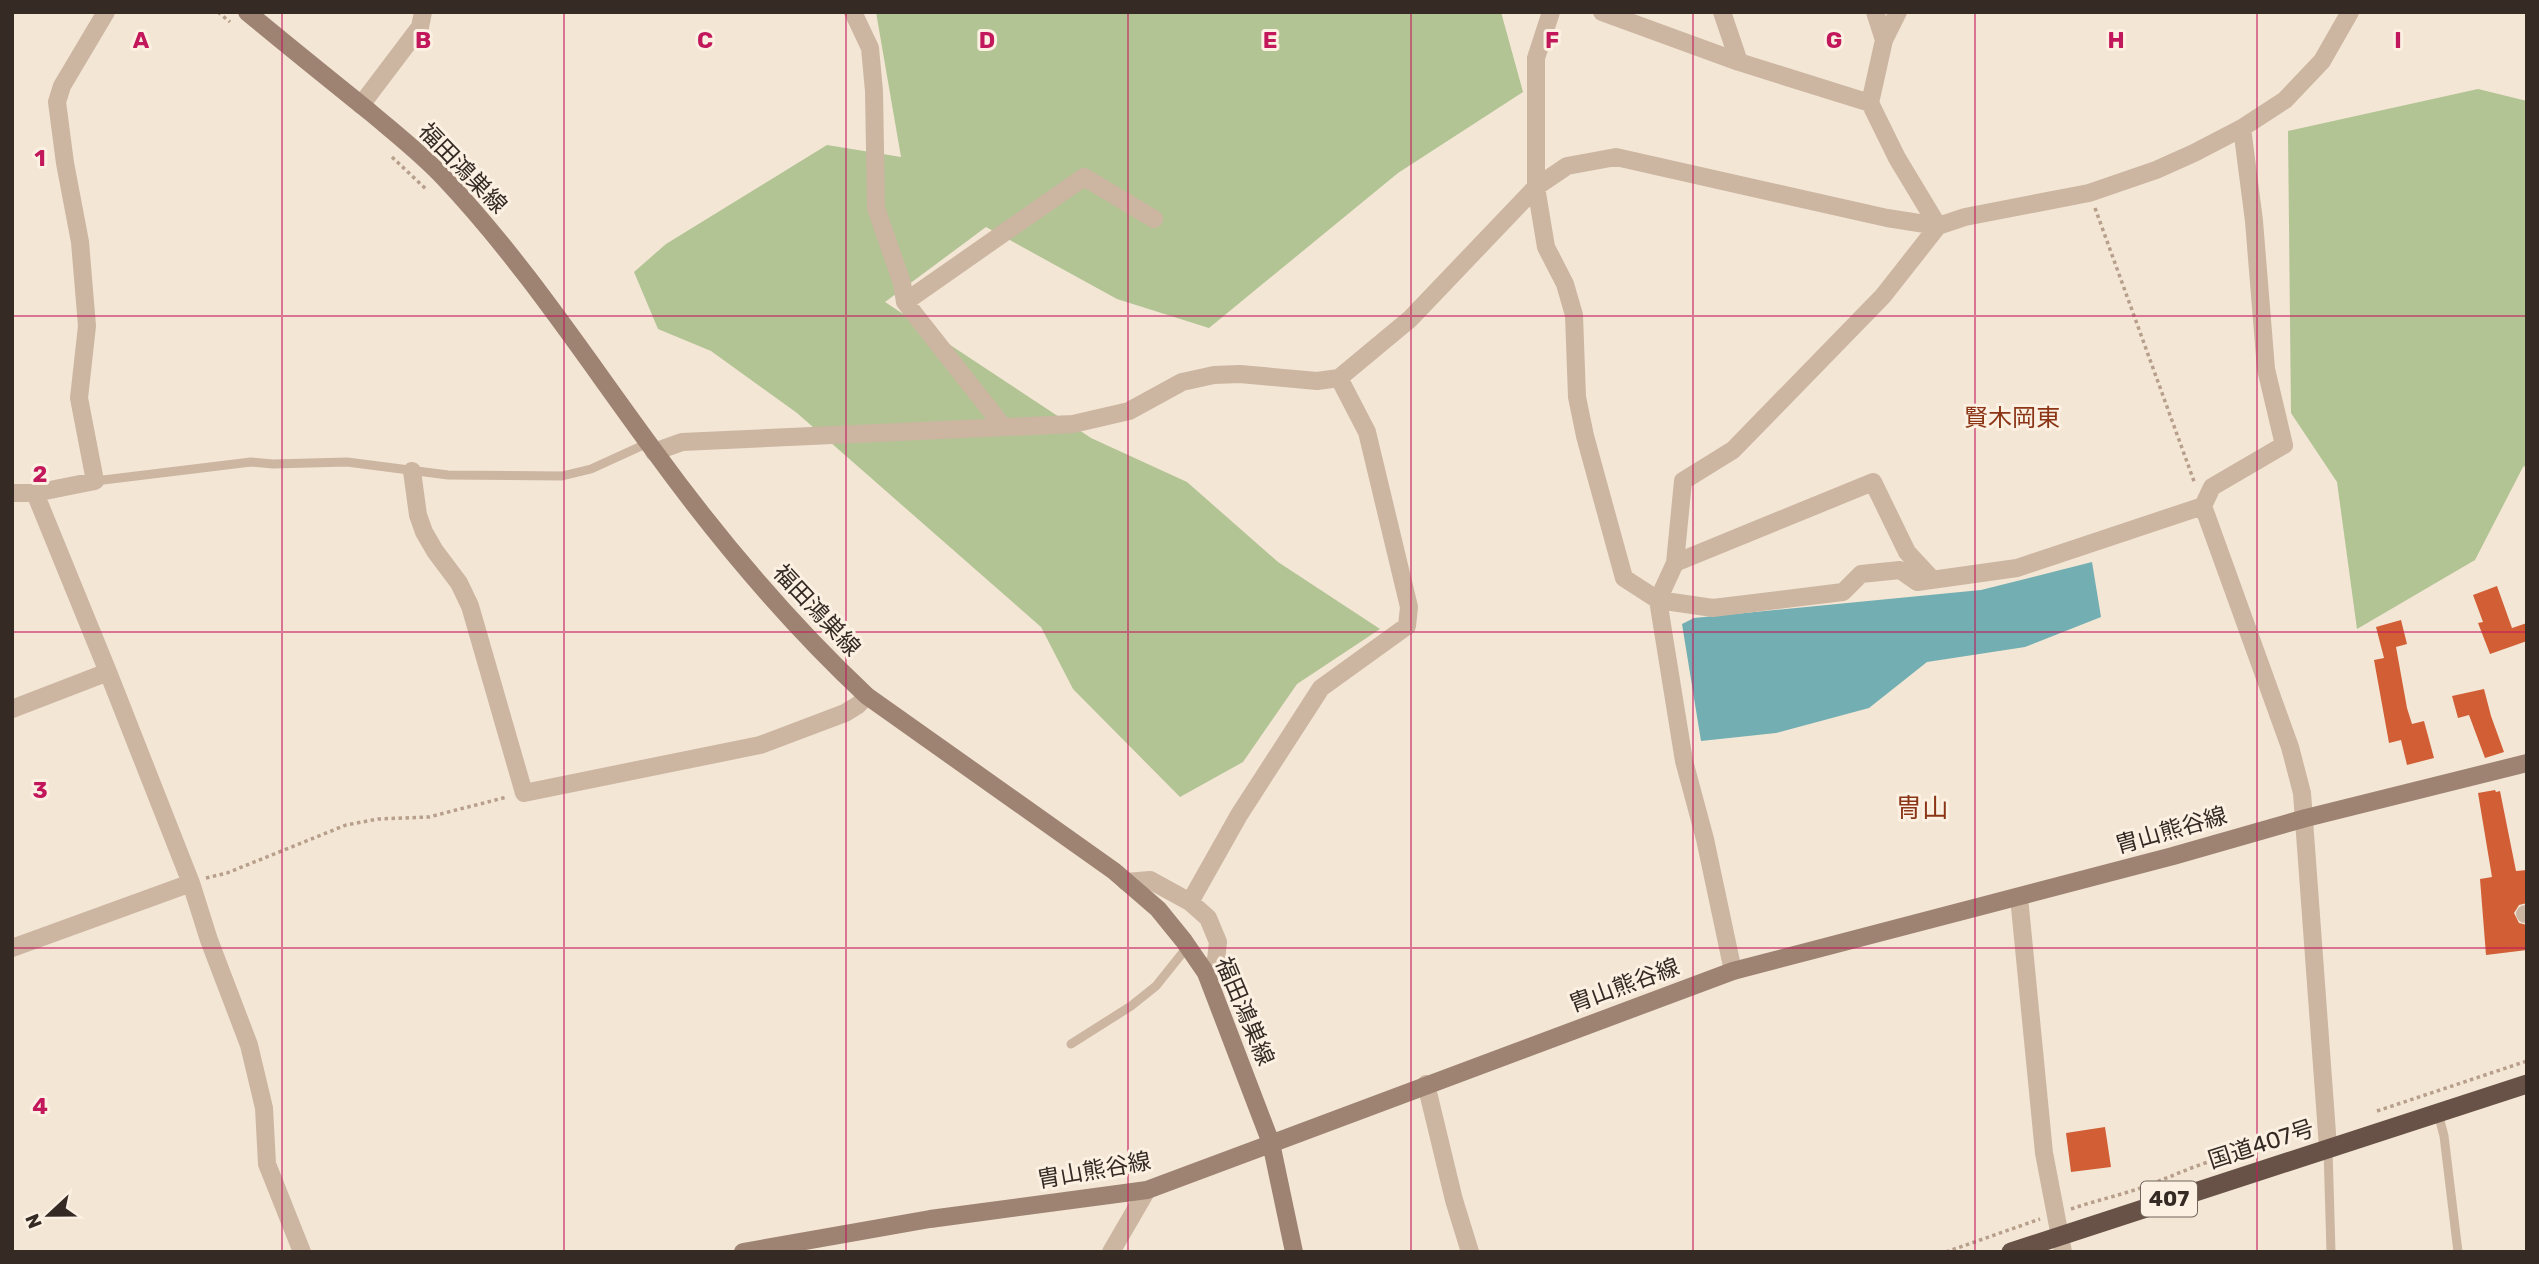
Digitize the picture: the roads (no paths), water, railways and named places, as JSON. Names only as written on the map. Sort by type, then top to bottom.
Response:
[{"type":"highway","name":"国道407号","points":[[2011,1252],[2061,1243],[2328,1147],[2527,1084]]},
{"type":"main road","name":"福田鴻巣線","points":[[243,20],[361,105],[444,177],[509,254],[651,447],[780,610],[867,696],[1126,881],[1157,909],[1188,946],[1206,973],[1271,1143],[1294,1252]]},
{"type":"main road","name":"胄山熊谷線","points":[[743,1252],[930,1219],[1147,1190],[1733,971],[2019,897],[2306,818],[2527,763]]},
{"type":"street","points":[[12,493],[35,493],[95,481],[79,398],[87,326],[80,242],[57,102],[62,86],[106,12]]},
{"type":"street","points":[[361,105],[420,27],[423,12]]},
{"type":"street","points":[[853,12],[870,48],[874,91],[876,208],[902,283],[905,302],[1002,425]]},
{"type":"street","points":[[1551,12],[1536,58],[1536,187],[1546,247],[1565,284],[1574,315],[1577,397],[1624,578],[1658,600],[1713,608],[1843,592],[1861,574],[1900,570],[1917,582],[2017,568],[2203,506]]},
{"type":"street","points":[[1602,12],[1739,62],[1870,103]]},
{"type":"street","points":[[1722,12],[1739,62]]},
{"type":"street","points":[[1875,12],[1884,40]]},
{"type":"street","points":[[1898,12],[1884,40],[1870,103],[1897,158],[1938,226]]},
{"type":"street","points":[[651,447],[682,442],[1002,425],[1073,424],[1129,411],[1182,382],[1213,375],[1240,374],[1317,382],[1339,378],[1410,319],[1536,187],[1567,166],[1616,157],[1887,218],[1938,226],[1965,217],[2089,192],[2156,170],[2194,153],[2242,128],[2285,100],[2322,61],[2350,12]]},
{"type":"street","points":[[2242,128],[2254,221],[2266,369],[2284,444],[2211,487],[2203,506],[2290,747],[2302,793],[2306,818],[2328,1147]]},
{"type":"street","points":[[905,302],[1084,177],[1154,219]]},
{"type":"street","points":[[1733,971],[1684,761],[1658,600],[1675,563],[1683,481],[1733,450],[1883,296],[1938,226]]},
{"type":"street","points":[[1189,902],[1239,815],[1321,688],[1408,626],[1409,607],[1367,432],[1339,378]]},
{"type":"street","points":[[412,471],[418,515],[424,532],[459,583],[470,606],[524,793],[761,745],[845,713],[867,696]]},
{"type":"street","points":[[1675,563],[1873,482],[1907,552],[1933,580]]},
{"type":"street","points":[[35,493],[191,883],[209,940],[249,1045],[264,1108],[267,1164],[302,1252]]},
{"type":"street","points":[[12,709],[108,672]]},
{"type":"street","points":[[1126,881],[1150,880],[1189,902],[1208,918],[1217,942],[1216,960],[1206,973]]},
{"type":"street","points":[[12,948],[191,883]]},
{"type":"street","points":[[2019,897],[2044,1153],[2061,1243]]},
{"type":"street","points":[[1426,1084],[1454,1200],[1471,1252]]},
{"type":"street","points":[[1111,1252],[1147,1190]]},
{"type":"lane","points":[[95,481],[251,462],[347,462],[448,475],[562,476],[591,469],[651,447]]},
{"type":"lane","points":[[1071,1044],[1131,1006],[1156,986],[1188,946]]},
{"type":"lane","points":[[2438,1113],[2444,1136],[2458,1252]]},
{"type":"lane","points":[[2328,1147],[2331,1252]]},
{"type":"water","points":[[2092,562],[2101,617],[2025,647],[1927,662],[1869,708],[1776,733],[1701,741],[1682,624],[1694,618],[1981,590]]},
{"type":"district","name":"賢木岡東","points":[[2012,418]]},
{"type":"district","name":"冑山","points":[[1922,808]]}]
